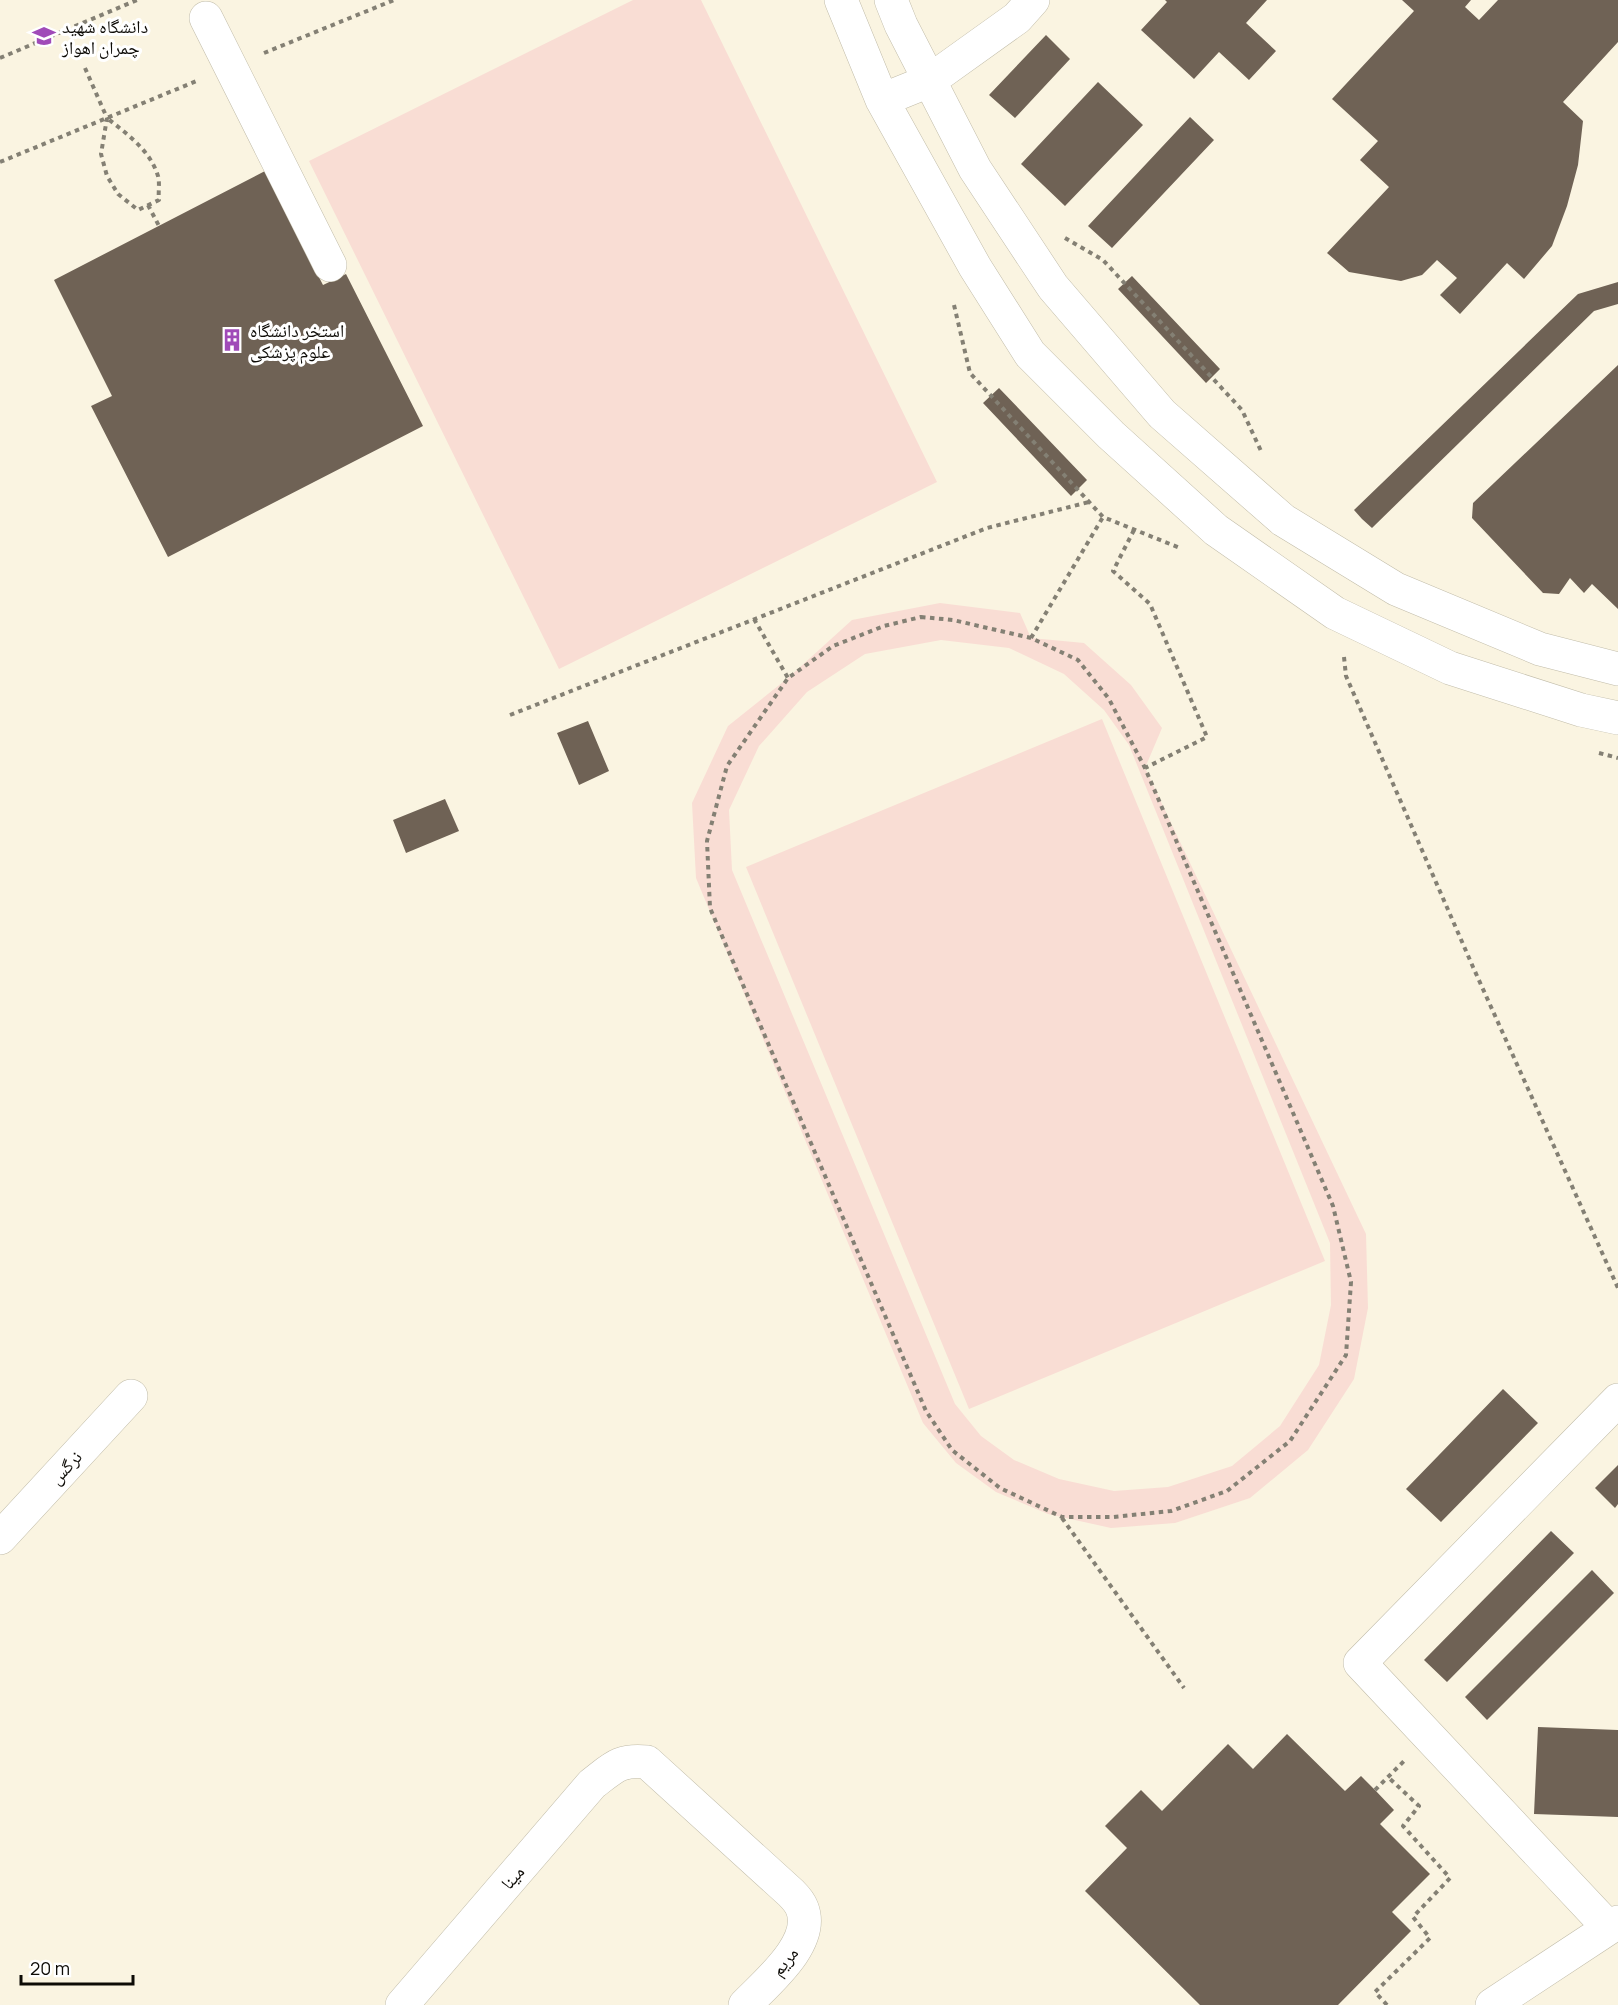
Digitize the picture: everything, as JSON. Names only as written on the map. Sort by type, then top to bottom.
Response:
[{"type":"street","points":[[841,0],[882,100],[975,267],[1030,354],[1111,435],[1216,530],[1335,613],[1449,668],[1581,710],[1618,718]]},
{"type":"street","points":[[891,0],[901,25],[975,170],[1053,287],[1162,414],[1283,520],[1396,589],[1540,649],[1618,669]]},
{"type":"street","points":[[882,100],[929,81],[1017,18],[1033,0]]},
{"type":"street","points":[[206,18],[330,265]]},
{"type":"street","name":"نرگس","points":[[0,1538],[131,1396]]},
{"type":"street","points":[[1492,2005],[1613,1925],[1360,1663],[1618,1400]]},
{"type":"street","name":"مریم","points":[[630,1760],[648,1762],[791,1893],[802,1908],[805,1928],[795,1952],[745,2005]]},
{"type":"street","name":"مینا","points":[[402,2005],[592,1784],[619,1764],[630,1760]]},
{"type":"path","points":[[0,58],[137,0]]},
{"type":"path","points":[[85,68],[107,118],[129,135],[148,155],[158,177],[159,200],[138,210],[118,194],[107,176],[101,154],[107,118]]},
{"type":"path","points":[[148,205],[159,226]]},
{"type":"path","points":[[1061,236],[1103,260],[1242,410],[1264,458]]},
{"type":"path","points":[[510,715],[987,528],[1089,502]]},
{"type":"path","points":[[1031,638],[1103,517]]},
{"type":"path","points":[[1134,530],[1113,571],[1150,604],[1207,737],[1145,768]]},
{"type":"path","points":[[921,617],[953,620],[1031,638],[1078,660],[1109,699],[1145,768],[1333,1206],[1351,1282],[1346,1355],[1290,1441],[1227,1491],[1171,1510],[1113,1517],[1062,1517],[1000,1488],[952,1450],[926,1412],[710,908],[707,841],[727,766],[788,678],[833,646],[884,626],[921,617]]},
{"type":"path","points":[[754,619],[788,678]]},
{"type":"path","points":[[1343,654],[1346,676],[1360,709],[1473,968],[1618,1288]]},
{"type":"path","points":[[1062,1517],[1184,1688]]},
{"type":"path","points":[[1387,2005],[1375,1992],[1430,1938],[1413,1917],[1450,1878],[1403,1826],[1419,1806],[1388,1777]]},
{"type":"shaded area","points":[[633,0],[701,0],[937,482],[559,669],[309,161]]},
{"type":"shaded area","points":[[940,603],[1020,613],[1031,638],[1084,643],[1131,685],[1162,728],[1145,768],[1366,1234],[1368,1308],[1354,1379],[1308,1450],[1250,1498],[1175,1523],[1111,1528],[1048,1514],[996,1492],[956,1463],[923,1423],[696,878],[692,803],[728,726],[788,678],[852,620]],"holes":[[[941,640],[1009,648],[1064,674],[1104,710],[1129,745],[1330,1243],[1331,1305],[1319,1365],[1280,1426],[1232,1466],[1168,1487],[1114,1491],[1059,1479],[1014,1460],[981,1436],[955,1404],[732,870],[729,810],[759,746],[807,692],[865,654]]]},
{"type":"shaded area","points":[[1102,719],[1325,1261],[969,1409],[746,867]]},
{"type":"building","points":[[1165,0],[1267,0],[1246,23],[1276,51],[1249,80],[1219,52],[1194,79],[1141,30],[1167,2]]},
{"type":"building","points":[[1402,0],[1471,0],[1465,7],[1479,20],[1498,0],[1618,0],[1618,42],[1563,102],[1583,121],[1578,165],[1567,206],[1552,246],[1524,279],[1507,263],[1460,314],[1440,295],[1457,278],[1437,260],[1422,275],[1401,281],[1349,272],[1327,253],[1389,187],[1360,160],[1378,141],[1332,99],[1414,11]]},
{"type":"building","points":[[1046,35],[1070,59],[1015,118],[989,95]]},
{"type":"building","points":[[1098,82],[1143,125],[1065,206],[1021,164]]},
{"type":"building","points":[[1190,117],[1214,140],[1112,248],[1088,226]]},
{"type":"building","name":"استخر دانشگاه علوم پزشکی","points":[[265,171],[323,285],[346,274],[423,426],[168,557],[91,406],[112,396],[54,280]]},
{"type":"building","points":[[1132,276],[1220,369],[1206,383],[1118,289]]},
{"type":"building","points":[[1618,282],[1618,304],[1594,311],[1372,528],[1362,519],[1354,510],[1578,294]]},
{"type":"building","points":[[1618,365],[1618,609],[1592,584],[1584,593],[1570,578],[1559,594],[1543,593],[1472,518],[1473,503]]},
{"type":"building","points":[[999,388],[1087,480],[1071,496],[983,403]]},
{"type":"building","points":[[588,721],[609,771],[579,785],[557,733]]},
{"type":"building","points":[[445,799],[459,831],[406,853],[393,820]]},
{"type":"building","points":[[1503,1389],[1538,1423],[1441,1522],[1406,1489]]},
{"type":"building","points":[[1618,1465],[1618,1504],[1615,1508],[1595,1488]]},
{"type":"building","points":[[1551,1531],[1574,1553],[1447,1682],[1424,1660]]},
{"type":"building","points":[[1592,1570],[1614,1593],[1487,1720],[1465,1697]]},
{"type":"building","points":[[1538,1727],[1618,1730],[1618,1817],[1534,1814]]},
{"type":"building","points":[[1287,1734],[1345,1791],[1361,1776],[1394,1810],[1380,1824],[1430,1874],[1392,1912],[1411,1931],[1338,2005],[1200,2005],[1085,1891],[1127,1848],[1105,1826],[1141,1790],[1162,1811],[1228,1744],[1253,1769]]},
{"type":"place","name":"دانشگاه شهید چمران اهواز","points":[[44,36]]},
{"type":"place","name":"استخر دانشگاه علوم پزشکی","points":[[232,340]]}]
